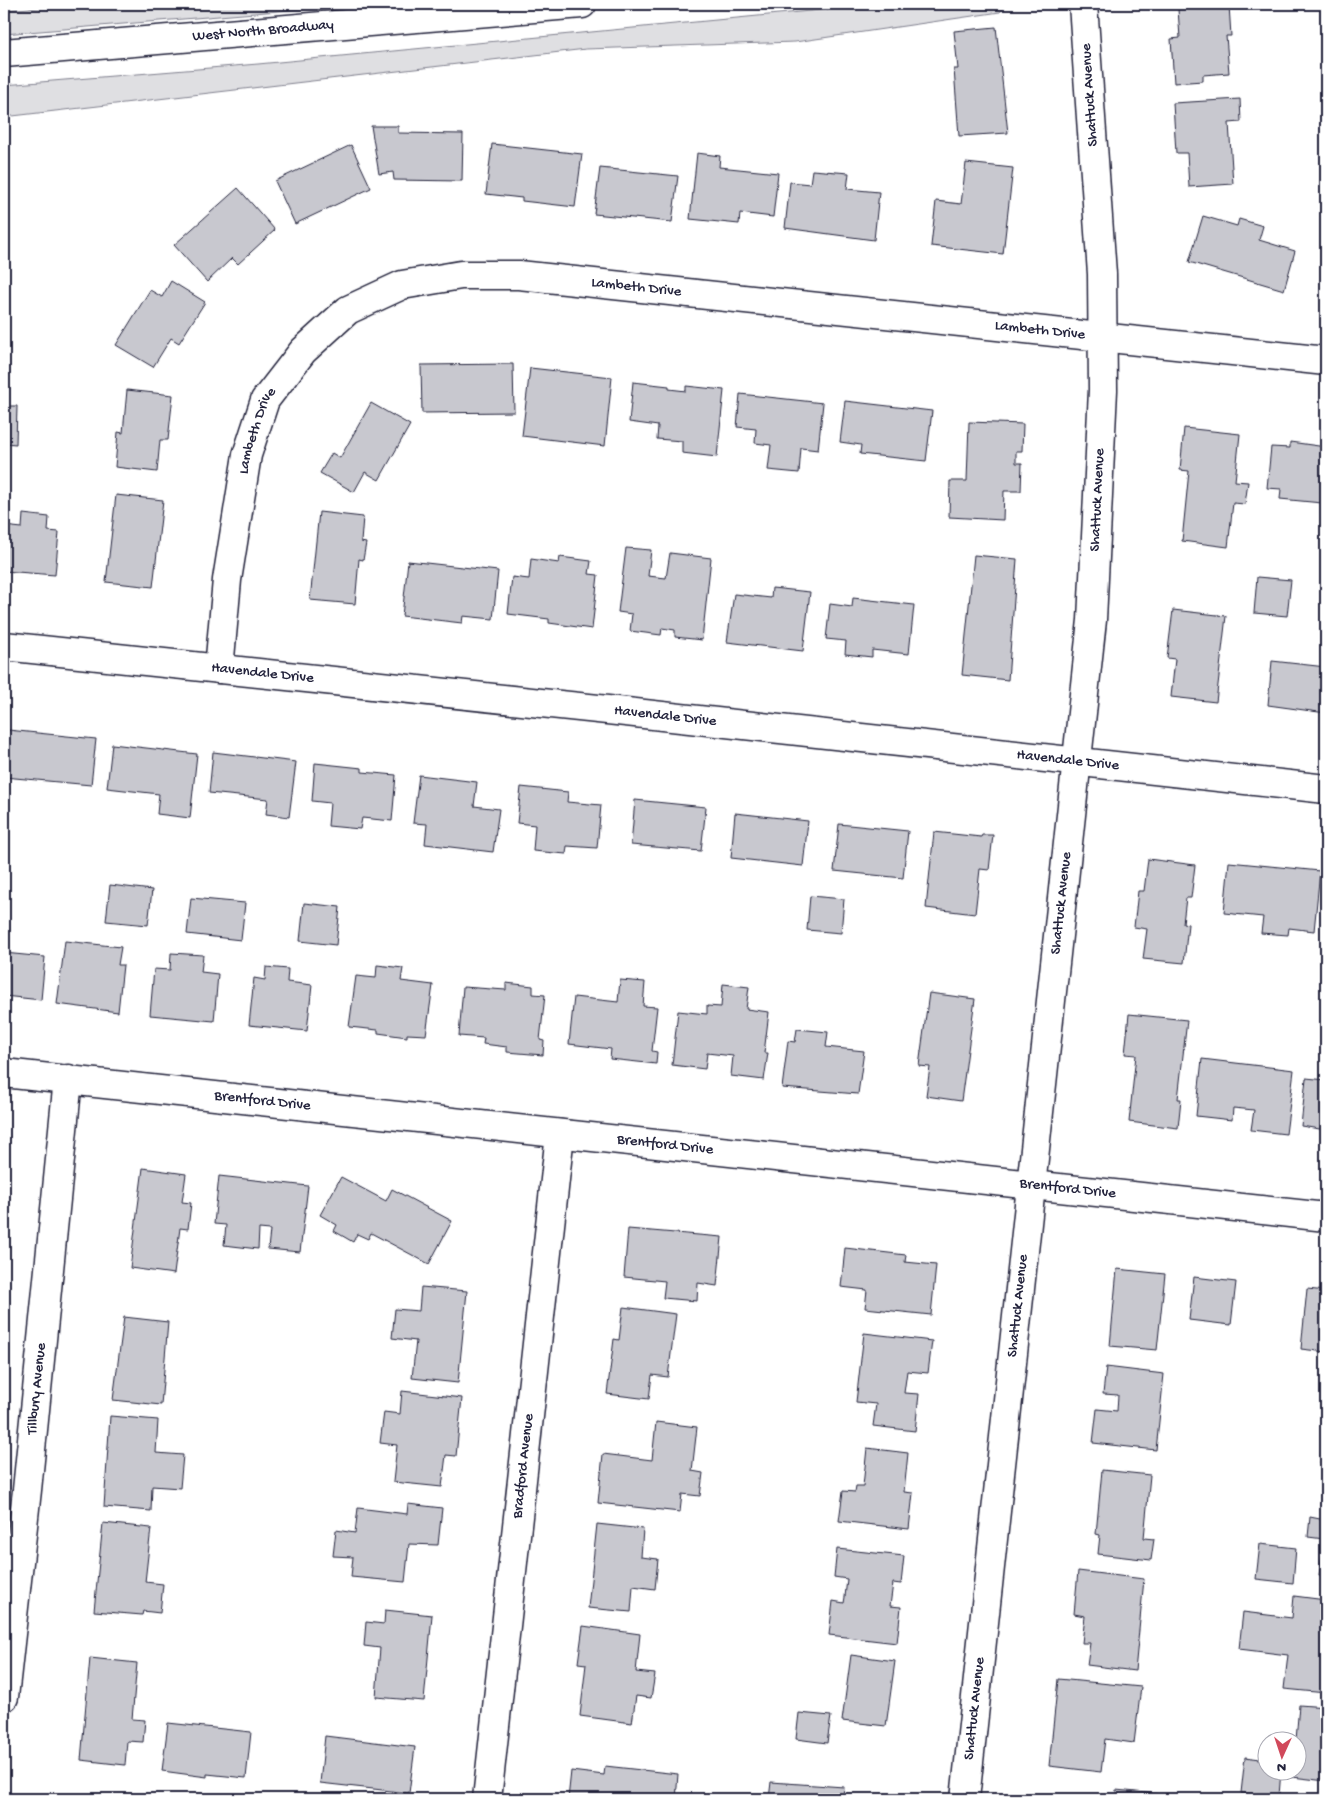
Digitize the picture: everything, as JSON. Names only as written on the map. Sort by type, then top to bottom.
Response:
[{"type":"street","name":"West North Broadway","points":[[4,53],[582,4]]},
{"type":"street","name":"Shattuck Avenue","points":[[965,1799],[1092,620],[1103,390],[1102,274],[1083,4]]},
{"type":"street","name":"Lambeth Drive","points":[[219,669],[227,580],[247,455],[266,400],[303,351],[348,310],[402,285],[461,275],[519,275],[1326,361]]},
{"type":"street","name":"Havendale Drive","points":[[4,646],[1326,789]]},
{"type":"street","name":"Brentford Drive","points":[[4,1072],[1326,1217]]},
{"type":"street","name":"Tillbury Avenue","points":[[4,1697],[27,1490],[68,1079]]},
{"type":"street","name":"Bradford Avenue","points":[[487,1799],[560,1134]]},
{"type":"shaded area","points":[[83,4],[362,4],[4,34],[4,10]]},
{"type":"shaded area","points":[[883,4],[1007,4],[1000,12],[795,42],[586,49],[4,117],[4,85],[258,64]]},
{"type":"building","points":[[1229,5],[1231,36],[1226,36],[1229,73],[1203,75],[1203,81],[1174,83],[1171,39],[1180,38],[1178,9]]},
{"type":"building","points":[[996,27],[1008,133],[959,136],[954,69],[958,69],[954,31]]},
{"type":"building","points":[[1240,99],[1241,122],[1229,123],[1233,184],[1189,187],[1187,153],[1176,153],[1173,103]]},
{"type":"building","points":[[371,126],[398,126],[398,133],[463,134],[462,181],[394,180],[393,172],[379,174]]},
{"type":"building","points":[[492,144],[582,154],[575,207],[522,201],[522,198],[486,194]]},
{"type":"building","points":[[351,145],[371,188],[295,224],[275,181]]},
{"type":"building","points":[[697,153],[720,156],[719,167],[778,173],[773,217],[740,213],[739,224],[690,219]]},
{"type":"building","points":[[966,163],[1013,168],[1003,254],[931,246],[936,201],[961,204]]},
{"type":"building","points":[[600,168],[678,176],[672,222],[594,214]]},
{"type":"building","points":[[812,170],[849,173],[847,189],[879,192],[874,240],[785,228],[790,182],[810,184]]},
{"type":"building","points":[[238,188],[275,230],[238,264],[232,258],[207,282],[174,245]]},
{"type":"building","points":[[1203,216],[1237,226],[1239,219],[1263,226],[1259,240],[1295,251],[1284,290],[1189,262]]},
{"type":"building","points":[[171,281],[205,302],[179,343],[171,338],[153,367],[116,345],[150,290],[162,297]]},
{"type":"building","points":[[513,364],[514,412],[422,413],[421,365]]},
{"type":"building","points":[[530,368],[612,377],[605,446],[522,436]]},
{"type":"building","points":[[633,382],[669,386],[669,389],[686,391],[686,386],[724,390],[717,457],[682,453],[682,441],[657,439],[658,426],[629,422]]},
{"type":"building","points":[[127,390],[173,395],[168,440],[160,440],[157,472],[115,467],[118,432],[123,433]]},
{"type":"building","points":[[740,394],[823,403],[818,450],[801,448],[799,473],[768,470],[771,445],[755,443],[756,429],[737,427]]},
{"type":"building","points":[[845,401],[932,411],[926,461],[860,454],[861,445],[840,442]]},
{"type":"building","points":[[371,403],[410,425],[379,480],[365,472],[354,492],[320,473],[332,453],[340,458]]},
{"type":"building","points":[[4,406],[17,406],[16,444],[4,443]]},
{"type":"building","points":[[969,422],[1023,424],[1022,451],[1016,451],[1016,463],[1022,463],[1021,491],[1004,491],[1003,520],[949,517],[950,481],[967,481]]},
{"type":"building","points":[[1184,428],[1240,434],[1235,481],[1248,482],[1245,504],[1233,503],[1228,547],[1182,541],[1189,471],[1180,470]]},
{"type":"building","points":[[1290,442],[1326,447],[1326,493],[1323,493],[1322,503],[1280,499],[1281,489],[1267,488],[1271,447],[1290,448]]},
{"type":"building","points":[[116,495],[163,500],[153,587],[106,582]]},
{"type":"building","points":[[319,512],[363,517],[361,542],[366,543],[363,560],[359,559],[355,604],[310,600]]},
{"type":"building","points":[[23,514],[49,517],[48,531],[59,532],[55,575],[4,571],[4,526],[22,528]]},
{"type":"building","points":[[626,548],[651,550],[648,576],[666,578],[670,553],[711,558],[702,640],[675,637],[675,630],[662,628],[661,635],[630,631],[632,614],[618,612]]},
{"type":"building","points":[[974,555],[1017,559],[1008,680],[962,675]]},
{"type":"building","points":[[560,557],[591,561],[589,574],[598,575],[592,629],[549,623],[549,619],[508,614],[512,577],[529,579],[531,559],[559,563]]},
{"type":"building","points":[[408,561],[498,571],[493,619],[463,616],[462,623],[402,616]]},
{"type":"building","points":[[1257,577],[1291,580],[1287,616],[1254,613]]},
{"type":"building","points":[[772,588],[810,592],[803,651],[727,642],[734,594],[771,598]]},
{"type":"building","points":[[853,598],[914,605],[909,654],[872,650],[872,657],[845,654],[846,641],[826,639],[830,604],[852,607]]},
{"type":"building","points":[[1173,610],[1226,616],[1216,702],[1171,697],[1175,659],[1167,658]]},
{"type":"building","points":[[1272,661],[1326,667],[1326,713],[1268,705]]},
{"type":"building","points":[[8,730],[96,739],[91,785],[4,777]]},
{"type":"building","points":[[112,744],[197,754],[190,818],[157,814],[159,794],[107,788]]},
{"type":"building","points":[[213,752],[296,762],[289,817],[266,814],[268,799],[209,793]]},
{"type":"building","points":[[315,763],[362,768],[362,772],[396,775],[392,821],[362,818],[360,829],[328,826],[330,803],[312,801]]},
{"type":"building","points":[[419,775],[477,782],[474,806],[499,809],[493,852],[425,844],[427,824],[413,823]]},
{"type":"building","points":[[521,787],[568,792],[567,802],[601,805],[597,848],[567,846],[566,854],[533,851],[535,825],[517,823]]},
{"type":"building","points":[[635,800],[706,807],[701,851],[631,845]]},
{"type":"building","points":[[735,813],[808,821],[803,866],[731,858]]},
{"type":"building","points":[[839,824],[908,831],[903,878],[834,871]]},
{"type":"building","points":[[934,832],[981,837],[982,835],[993,835],[989,870],[980,869],[975,914],[926,908]]},
{"type":"building","points":[[1148,859],[1195,865],[1191,898],[1186,898],[1183,923],[1188,924],[1184,963],[1143,959],[1147,929],[1134,927],[1138,891],[1144,891]]},
{"type":"building","points":[[1229,862],[1320,871],[1314,931],[1289,928],[1288,935],[1261,933],[1263,917],[1224,913]]},
{"type":"building","points":[[110,885],[152,890],[148,925],[106,921]]},
{"type":"building","points":[[810,896],[844,899],[841,933],[807,930]]},
{"type":"building","points":[[191,898],[245,903],[241,940],[187,934]]},
{"type":"building","points":[[304,903],[340,907],[336,945],[300,941]]},
{"type":"building","points":[[65,941],[121,947],[118,965],[123,965],[118,1012],[57,1004]]},
{"type":"building","points":[[4,953],[45,957],[41,1000],[4,996]]},
{"type":"building","points":[[171,953],[203,955],[201,972],[218,974],[214,1021],[150,1015],[154,969],[170,970]]},
{"type":"building","points":[[377,965],[403,968],[401,981],[433,985],[426,1035],[407,1034],[407,1037],[378,1033],[378,1030],[349,1027],[356,976],[376,978]]},
{"type":"building","points":[[266,967],[288,969],[287,982],[312,985],[307,1031],[249,1025],[254,978],[265,980]]},
{"type":"building","points":[[620,980],[645,982],[643,1006],[657,1007],[652,1051],[657,1052],[656,1064],[610,1059],[611,1049],[569,1044],[574,997],[618,1002]]},
{"type":"building","points":[[506,983],[533,986],[533,994],[545,995],[540,1040],[544,1041],[543,1055],[507,1052],[507,1047],[483,1044],[484,1038],[459,1036],[463,987],[506,990]]},
{"type":"building","points":[[723,984],[749,987],[746,1009],[769,1012],[764,1053],[768,1053],[764,1080],[731,1076],[733,1056],[707,1053],[705,1069],[672,1065],[678,1011],[707,1014],[707,1006],[721,1007]]},
{"type":"building","points":[[929,993],[975,999],[961,1101],[926,1096],[930,1067],[919,1066]]},
{"type":"building","points":[[1129,1014],[1187,1020],[1178,1099],[1181,1099],[1178,1128],[1129,1122],[1136,1055],[1125,1054]]},
{"type":"building","points":[[797,1029],[828,1032],[826,1047],[864,1051],[858,1094],[782,1088],[788,1041],[795,1042]]},
{"type":"building","points":[[1202,1059],[1294,1070],[1286,1134],[1251,1130],[1254,1110],[1233,1108],[1232,1120],[1196,1116]]},
{"type":"building","points":[[1306,1078],[1326,1080],[1326,1130],[1301,1126]]},
{"type":"building","points":[[143,1168],[186,1174],[182,1202],[191,1203],[188,1229],[180,1228],[174,1274],[130,1268]]},
{"type":"building","points":[[219,1176],[308,1186],[300,1252],[268,1249],[270,1230],[259,1229],[258,1249],[224,1245],[226,1225],[214,1224]]},
{"type":"building","points":[[341,1177],[386,1201],[392,1189],[452,1221],[429,1264],[371,1233],[368,1239],[357,1234],[353,1242],[334,1231],[337,1225],[320,1215]]},
{"type":"building","points":[[628,1229],[722,1237],[717,1286],[698,1283],[697,1301],[663,1298],[665,1281],[624,1277]]},
{"type":"building","points":[[845,1248],[906,1255],[905,1262],[936,1265],[931,1315],[865,1308],[867,1290],[841,1287]]},
{"type":"building","points":[[1117,1269],[1165,1274],[1157,1350],[1110,1346]]},
{"type":"building","points":[[1194,1277],[1236,1282],[1231,1325],[1189,1320]]},
{"type":"building","points":[[421,1287],[467,1291],[458,1383],[412,1378],[416,1341],[392,1338],[395,1309],[419,1311]]},
{"type":"building","points":[[1307,1289],[1326,1291],[1326,1352],[1301,1349]]},
{"type":"building","points":[[623,1307],[676,1314],[668,1377],[652,1375],[649,1399],[607,1394],[614,1339],[619,1340]]},
{"type":"building","points":[[124,1317],[168,1322],[161,1405],[113,1400]]},
{"type":"building","points":[[864,1333],[932,1341],[928,1373],[907,1371],[904,1393],[919,1394],[915,1431],[873,1426],[876,1404],[856,1402]]},
{"type":"building","points":[[1106,1367],[1164,1374],[1156,1450],[1093,1443],[1097,1409],[1117,1411],[1118,1395],[1103,1394]]},
{"type":"building","points":[[402,1391],[462,1398],[456,1456],[446,1455],[442,1487],[393,1482],[397,1445],[380,1443],[384,1412],[400,1414]]},
{"type":"building","points":[[110,1416],[158,1420],[156,1453],[183,1455],[180,1488],[152,1486],[151,1511],[104,1507]]},
{"type":"building","points":[[656,1422],[697,1427],[692,1471],[703,1473],[700,1496],[682,1494],[680,1512],[598,1503],[603,1454],[652,1460]]},
{"type":"building","points":[[1324,1426],[1326,1426],[1326,1464],[1320,1463]]},
{"type":"building","points":[[867,1448],[908,1453],[904,1492],[913,1493],[909,1529],[839,1521],[843,1491],[855,1492],[856,1486],[863,1486]]},
{"type":"building","points":[[1102,1470],[1150,1475],[1144,1538],[1154,1539],[1151,1560],[1098,1554],[1100,1535],[1096,1534]]},
{"type":"building","points":[[408,1504],[442,1508],[438,1545],[409,1544],[405,1582],[351,1577],[353,1557],[333,1556],[336,1530],[355,1533],[358,1508],[407,1514]]},
{"type":"building","points":[[1326,1512],[1326,1576],[1319,1575],[1324,1539],[1308,1537],[1310,1517],[1325,1520]]},
{"type":"building","points":[[103,1523],[151,1528],[145,1582],[163,1584],[160,1613],[143,1611],[142,1615],[94,1611]]},
{"type":"building","points":[[597,1524],[643,1529],[641,1557],[658,1559],[655,1589],[633,1586],[631,1612],[588,1608]]},
{"type":"building","points":[[1260,1544],[1296,1548],[1293,1583],[1256,1579]]},
{"type":"building","points":[[837,1549],[904,1556],[901,1584],[893,1583],[890,1606],[901,1607],[897,1643],[829,1635],[833,1601],[844,1603],[847,1579],[834,1577]]},
{"type":"building","points":[[1078,1571],[1144,1579],[1135,1671],[1087,1665],[1090,1643],[1082,1643],[1085,1616],[1074,1614]]},
{"type":"building","points":[[1294,1596],[1326,1600],[1326,1693],[1284,1689],[1288,1655],[1239,1649],[1243,1612],[1292,1618]]},
{"type":"building","points":[[385,1610],[432,1615],[424,1701],[376,1697],[380,1648],[364,1646],[366,1622],[384,1624]]},
{"type":"building","points":[[583,1626],[640,1634],[636,1672],[655,1674],[651,1698],[636,1696],[632,1723],[580,1716],[586,1664],[578,1663]]},
{"type":"building","points":[[851,1655],[895,1661],[886,1726],[842,1721]]},
{"type":"building","points":[[90,1658],[137,1663],[132,1719],[145,1720],[143,1742],[127,1741],[125,1765],[81,1760]]},
{"type":"building","points":[[1058,1679],[1141,1687],[1134,1743],[1105,1739],[1101,1772],[1049,1766]]},
{"type":"building","points":[[1299,1705],[1326,1707],[1326,1781],[1308,1779],[1308,1730],[1297,1730]]},
{"type":"building","points":[[799,1713],[831,1716],[827,1743],[796,1739]]},
{"type":"building","points":[[168,1723],[251,1732],[246,1778],[207,1774],[207,1777],[162,1771]]},
{"type":"building","points":[[325,1736],[415,1747],[409,1793],[320,1783]]},
{"type":"building","points":[[1245,1757],[1258,1759],[1258,1780],[1280,1780],[1279,1796],[1241,1793]]},
{"type":"building","points":[[605,1766],[678,1774],[676,1799],[568,1799],[571,1771],[604,1775]]},
{"type":"building","points":[[771,1782],[844,1787],[843,1797],[871,1799],[769,1799]]},
{"type":"building","points":[[1116,1790],[1157,1794],[1157,1799],[1115,1799]]}]
